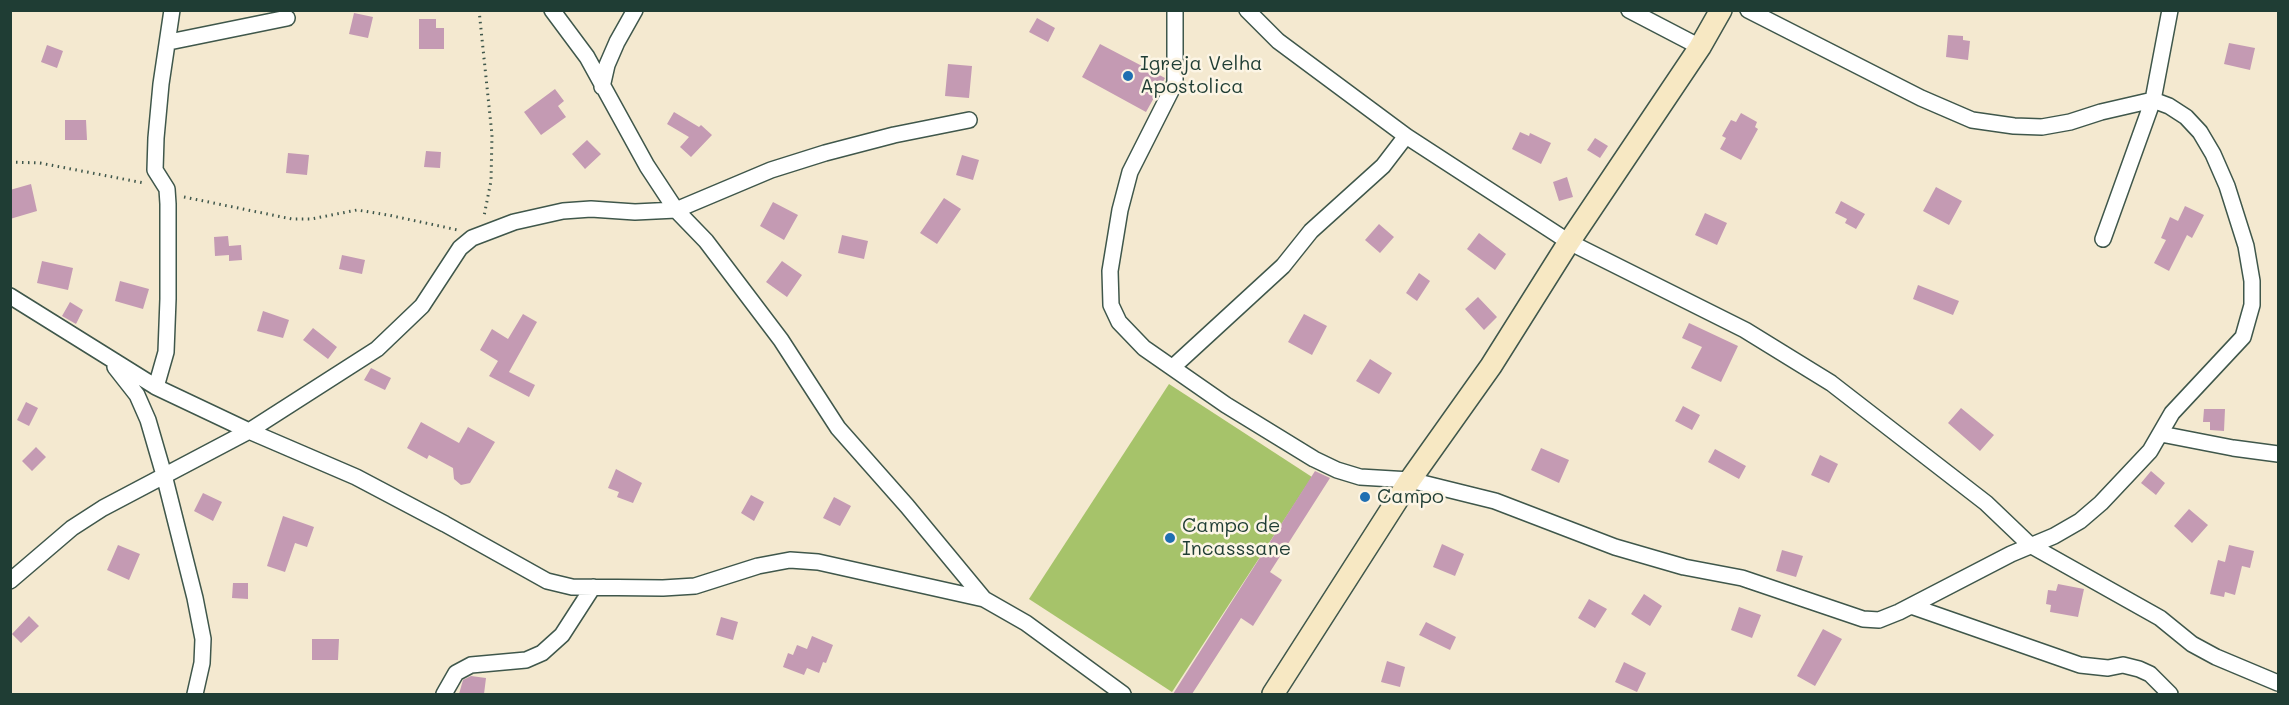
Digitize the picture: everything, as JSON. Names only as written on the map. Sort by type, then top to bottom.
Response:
[{"type":"street","points":[[156,387],[166,352],[168,299],[166,190],[155,170],[156,138],[172,10]]},
{"type":"street","points":[[552,10],[587,57],[646,166],[676,210],[706,241],[781,340],[838,428],[907,506],[984,599]]},
{"type":"street","points":[[602,87],[607,65],[635,10]]},
{"type":"street","points":[[1175,10],[1175,83],[1130,171],[1120,210],[1110,272],[1111,305],[1119,322],[1144,348],[1226,405],[1330,466],[1360,477],[1410,480],[1495,501],[1616,547],[1684,567],[1742,578],[1863,619],[1879,620],[2030,545],[2054,536],[2080,521],[2101,503],[2150,451],[2172,413],[2243,337],[2252,306],[2252,281],[2246,246],[2213,154],[2200,132],[2186,117],[2169,106],[2153,100],[2042,127],[1972,120],[1921,98],[1748,10]]},
{"type":"street","points":[[1246,10],[1278,41],[1406,136],[1569,242],[1745,330],[1831,383],[1986,503],[2030,545],[2160,618],[2200,648],[2278,683]]},
{"type":"street","points":[[1629,10],[1700,47]]},
{"type":"street","points":[[1274,694],[1410,480],[1491,366],[1569,242],[1700,47],[1721,10]]},
{"type":"street","points":[[2103,239],[2153,100],[2170,10]]},
{"type":"street","points":[[169,42],[286,18]]},
{"type":"street","points":[[10,581],[72,528],[103,508],[249,431],[377,349],[422,306],[460,248],[480,235],[514,222],[562,211],[676,210],[760,174],[804,160],[894,135],[969,120]]},
{"type":"street","points":[[1173,367],[1283,266],[1311,231],[1383,166],[1406,136]]},
{"type":"street","points":[[15,301],[156,387],[249,431],[356,477],[547,582],[561,586],[593,587],[695,586],[758,566],[790,560],[818,562],[984,599],[1026,623],[1123,694]]},
{"type":"street","points":[[107,358],[137,395],[148,420],[164,475],[203,639],[202,663],[195,694]]},
{"type":"street","points":[[2161,434],[2278,454]]},
{"type":"street","points":[[444,694],[456,673],[471,665],[526,660],[542,653],[562,635],[593,587]]},
{"type":"street","points":[[1911,606],[2080,665],[2108,668],[2123,665],[2139,669],[2150,674],[2170,694]]},
{"type":"path","points":[[10,162],[28,161],[292,219],[311,219],[357,210],[480,235],[491,181],[492,135],[479,10]]},
{"type":"green space","name":"Campo de Incasssane","points":[[1169,384],[1312,477],[1172,692],[1029,599]]},
{"type":"building","points":[[354,13],[373,17],[368,38],[349,34]]},
{"type":"building","points":[[1037,18],[1055,28],[1048,42],[1029,32]]},
{"type":"building","points":[[419,19],[436,19],[436,28],[444,28],[444,49],[419,49]]},
{"type":"building","points":[[1948,35],[1963,36],[1963,40],[1970,41],[1968,60],[1946,57]]},
{"type":"building","points":[[2229,43],[2255,48],[2250,70],[2224,64]]},
{"type":"building","points":[[1100,44],[1165,78],[1146,112],[1082,77]]},
{"type":"building","points":[[47,45],[63,51],[57,68],[41,62]]},
{"type":"building","points":[[948,64],[972,66],[969,98],[945,96]]},
{"type":"building","points":[[555,89],[564,101],[558,106],[566,117],[541,135],[524,112]]},
{"type":"building","points":[[674,112],[699,127],[701,125],[712,135],[691,157],[680,147],[689,137],[667,124]]},
{"type":"building","points":[[1741,113],[1757,122],[1755,127],[1758,129],[1741,160],[1720,149],[1726,138],[1722,136],[1731,120],[1736,122]]},
{"type":"building","points":[[65,120],[86,120],[87,140],[65,140]]},
{"type":"building","points":[[1520,132],[1529,136],[1530,133],[1551,143],[1541,164],[1512,149]]},
{"type":"building","points":[[1595,138],[1608,146],[1600,158],[1587,150]]},
{"type":"building","points":[[587,140],[601,154],[585,169],[572,154]]},
{"type":"building","points":[[426,151],[441,152],[440,168],[424,167]]},
{"type":"building","points":[[288,153],[309,155],[307,175],[286,173]]},
{"type":"building","points":[[962,155],[979,160],[973,180],[956,175]]},
{"type":"building","points":[[1567,177],[1573,197],[1559,201],[1553,182]]},
{"type":"building","points":[[31,184],[37,211],[10,219],[10,190]]},
{"type":"building","points":[[1936,187],[1962,201],[1949,225],[1923,211]]},
{"type":"building","points":[[944,198],[961,209],[937,244],[920,233]]},
{"type":"building","points":[[1841,201],[1865,214],[1856,229],[1845,223],[1847,219],[1835,213]]},
{"type":"building","points":[[773,202],[798,215],[784,240],[760,226]]},
{"type":"building","points":[[2185,206],[2204,215],[2192,238],[2187,235],[2169,271],[2154,263],[2166,240],[2161,238],[2170,217],[2178,221]]},
{"type":"building","points":[[1705,213],[1727,223],[1717,245],[1695,235]]},
{"type":"building","points":[[1379,224],[1394,237],[1380,253],[1365,240]]},
{"type":"building","points":[[1479,233],[1506,254],[1495,270],[1467,249]]},
{"type":"building","points":[[842,235],[868,241],[864,259],[838,253]]},
{"type":"building","points":[[228,236],[229,246],[241,245],[242,260],[229,261],[229,255],[215,256],[214,237]]},
{"type":"building","points":[[342,255],[365,260],[362,274],[339,269]]},
{"type":"building","points":[[42,261],[73,268],[68,290],[37,283]]},
{"type":"building","points":[[782,261],[802,275],[787,297],[766,282]]},
{"type":"building","points":[[1419,273],[1430,281],[1417,301],[1406,293]]},
{"type":"building","points":[[120,281],[149,289],[143,309],[115,301]]},
{"type":"building","points":[[1918,285],[1959,301],[1953,315],[1913,299]]},
{"type":"building","points":[[1478,297],[1497,317],[1484,330],[1465,309]]},
{"type":"building","points":[[70,302],[83,310],[76,324],[62,316]]},
{"type":"building","points":[[263,311],[289,320],[283,338],[257,331]]},
{"type":"building","points":[[523,314],[537,322],[509,372],[535,385],[529,397],[489,376],[498,361],[480,350],[492,329],[508,339]]},
{"type":"building","points":[[1304,314],[1327,326],[1312,355],[1288,342]]},
{"type":"building","points":[[1689,323],[1738,346],[1721,382],[1691,368],[1702,347],[1682,338]]},
{"type":"building","points":[[313,328],[337,347],[328,359],[303,340]]},
{"type":"building","points":[[1370,359],[1392,373],[1379,394],[1356,381]]},
{"type":"building","points":[[371,368],[391,378],[385,390],[364,380]]},
{"type":"building","points":[[26,402],[38,408],[29,426],[17,420]]},
{"type":"building","points":[[1683,406],[1700,415],[1692,430],[1675,421]]},
{"type":"building","points":[[1961,408],[1994,435],[1980,451],[1948,423]]},
{"type":"building","points":[[2204,409],[2225,409],[2224,431],[2210,430],[2210,422],[2203,422]]},
{"type":"building","points":[[421,422],[459,443],[468,427],[495,442],[470,483],[461,485],[454,479],[453,468],[429,455],[427,459],[407,448]]},
{"type":"building","points":[[36,447],[46,457],[32,471],[22,461]]},
{"type":"building","points":[[1541,448],[1569,460],[1559,483],[1531,470]]},
{"type":"building","points":[[1715,449],[1746,466],[1739,479],[1708,462]]},
{"type":"building","points":[[1820,455],[1838,464],[1829,483],[1811,475]]},
{"type":"building","points":[[616,469],[642,483],[633,503],[617,497],[619,492],[608,488]]},
{"type":"building","points":[[1315,471],[1330,478],[1270,572],[1282,580],[1253,626],[1241,618],[1192,694],[1173,694]]},
{"type":"building","points":[[2151,471],[2165,483],[2156,495],[2141,483]]},
{"type":"building","points":[[203,493],[222,502],[213,521],[194,511]]},
{"type":"building","points":[[751,495],[764,502],[754,521],[741,513]]},
{"type":"building","points":[[834,497],[851,506],[840,526],[823,518]]},
{"type":"building","points":[[2189,509],[2208,525],[2192,543],[2174,526]]},
{"type":"building","points":[[283,516],[314,527],[307,547],[295,543],[285,572],[267,566]]},
{"type":"building","points":[[1442,544],[1464,554],[1455,576],[1433,567]]},
{"type":"building","points":[[118,545],[140,554],[129,580],[107,570]]},
{"type":"building","points":[[2229,545],[2254,551],[2250,568],[2242,566],[2235,595],[2225,592],[2224,597],[2210,594],[2218,560],[2225,562]]},
{"type":"building","points":[[1782,550],[1803,556],[1796,577],[1776,571]]},
{"type":"building","points":[[233,583],[248,583],[248,599],[232,598]]},
{"type":"building","points":[[2058,584],[2084,589],[2078,617],[2050,612],[2051,605],[2046,604],[2048,590],[2056,591]]},
{"type":"building","points":[[1644,594],[1662,606],[1650,626],[1631,614]]},
{"type":"building","points":[[1589,599],[1607,609],[1595,628],[1578,618]]},
{"type":"building","points":[[1739,607],[1761,615],[1752,638],[1731,630]]},
{"type":"building","points":[[29,616],[39,626],[21,643],[12,634]]},
{"type":"building","points":[[721,617],[738,622],[733,640],[716,635]]},
{"type":"building","points":[[1426,622],[1456,637],[1450,650],[1419,635]]},
{"type":"building","points":[[1823,629],[1842,639],[1815,686],[1797,676]]},
{"type":"building","points":[[812,636],[833,645],[819,673],[807,668],[804,675],[783,667],[788,653],[793,655],[797,645],[807,649]]},
{"type":"building","points":[[312,639],[339,639],[338,660],[312,660]]},
{"type":"building","points":[[1387,661],[1405,667],[1400,687],[1381,682]]},
{"type":"building","points":[[1624,662],[1646,673],[1637,692],[1615,682]]},
{"type":"building","points":[[471,676],[486,678],[484,694],[459,694],[463,680]]},
{"type":"place","name":"Igreja Velha Apostolica","points":[[1128,76]]},
{"type":"place","name":"Campo","points":[[1365,497]]},
{"type":"place","name":"Campo de Incasssane","points":[[1170,538]]}]
